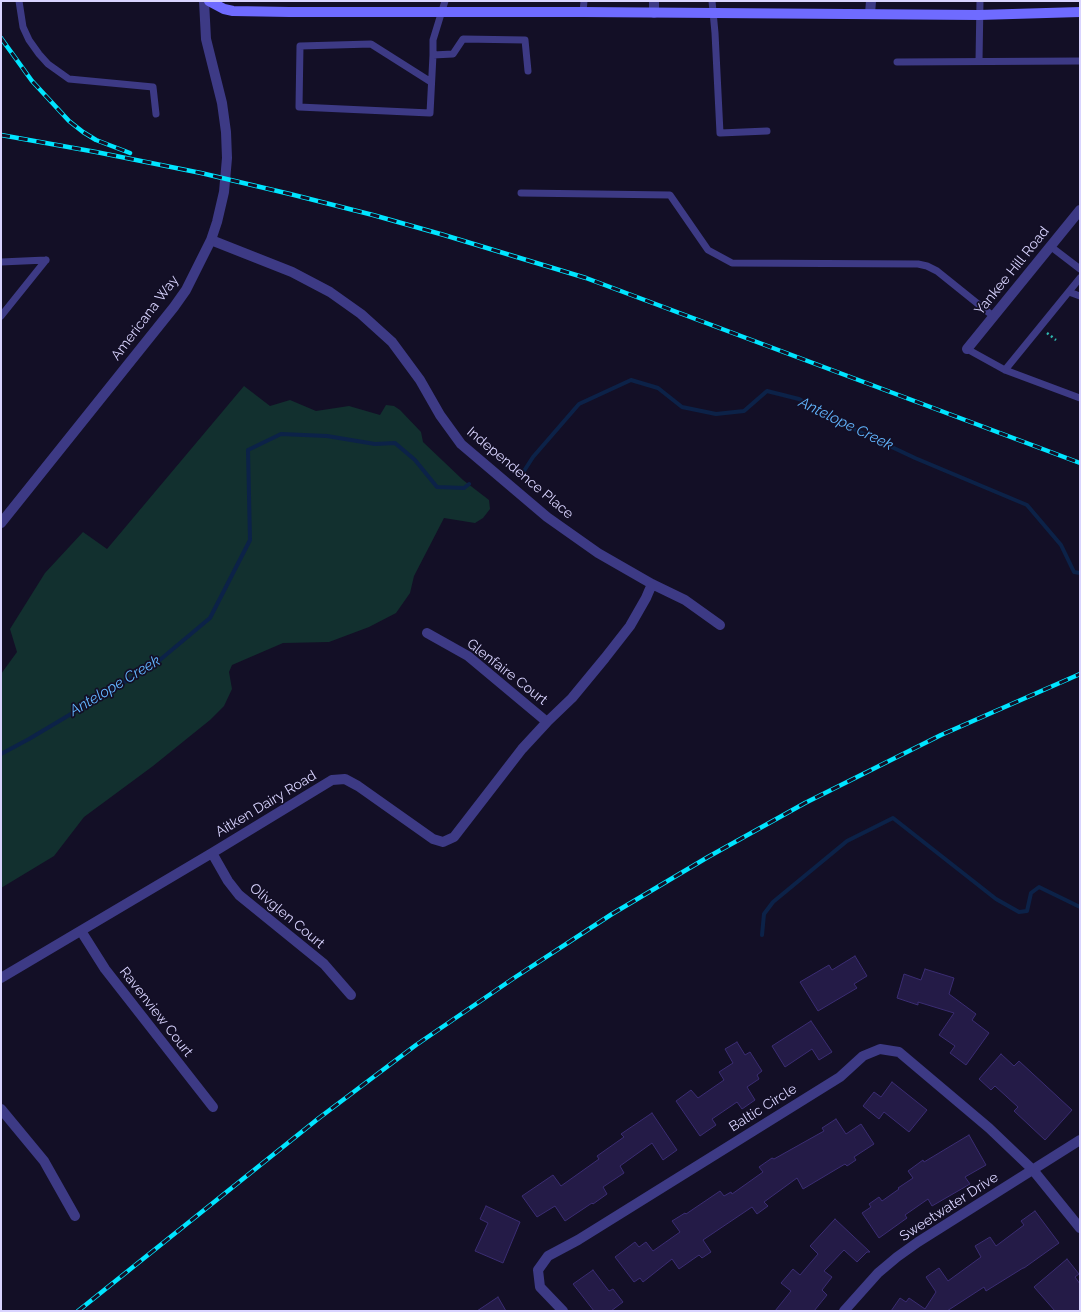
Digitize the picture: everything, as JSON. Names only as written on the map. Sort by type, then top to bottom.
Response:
[{"type":"main road","points":[[209,1],[224,9],[233,11],[979,15],[1080,12]]},
{"type":"street","name":"Americana Way","points":[[1,523],[174,307],[186,290],[211,240],[224,192],[228,158],[222,103],[206,40],[204,1]]},
{"type":"street","points":[[654,1],[654,13]]},
{"type":"street","points":[[870,14],[871,1]]},
{"type":"street","name":"Yankee Hill Road","points":[[967,349],[1080,210]]},
{"type":"street","name":"Independence Place","points":[[211,240],[292,272],[330,292],[361,314],[392,342],[420,380],[440,415],[461,444],[547,517],[598,553],[652,584],[685,600],[720,625]]},
{"type":"street","name":"Aitken Dairy Road","points":[[1,978],[82,931],[332,780],[345,780],[358,786],[433,839],[443,842],[454,837],[522,749],[572,698],[630,626],[652,584]]},
{"type":"street","name":"Glenfaire Court","points":[[427,633],[468,656],[547,722]]},
{"type":"street","name":"Olivglen Court","points":[[212,853],[224,876],[239,895],[254,909],[324,964],[352,995]]},
{"type":"street","name":"Ravenview Court","points":[[82,931],[105,969],[213,1107]]},
{"type":"street","name":"Baltic Circle","points":[[562,1311],[540,1287],[538,1270],[548,1256],[578,1240],[840,1076],[863,1056],[880,1049],[899,1052],[989,1128],[1033,1170],[1080,1228]]},
{"type":"street","points":[[1,1109],[44,1161],[75,1216]]},
{"type":"street","name":"Sweetwater Drive","points":[[846,1311],[878,1273],[897,1257],[918,1242],[1080,1140]]},
{"type":"lane","points":[[19,1],[23,26],[29,40],[48,64],[69,79],[153,87],[156,114]]},
{"type":"lane","points":[[431,82],[371,44],[300,46],[299,107],[430,113],[433,40],[440,11],[445,1]]},
{"type":"lane","points":[[583,12],[584,1]]},
{"type":"lane","points":[[712,1],[720,133],[767,131]]},
{"type":"lane","points":[[979,61],[980,1]]},
{"type":"lane","points":[[433,55],[453,54],[463,40],[525,40],[528,71]]},
{"type":"lane","points":[[897,62],[1080,61]]},
{"type":"lane","points":[[521,193],[670,195],[708,250],[732,263],[918,264],[927,266],[937,272],[993,316]]},
{"type":"lane","points":[[1050,246],[1080,269]]},
{"type":"lane","points":[[1,262],[46,260],[1,316]]},
{"type":"lane","points":[[1005,370],[1080,278]]},
{"type":"lane","points":[[1069,292],[1080,296]]},
{"type":"lane","points":[[967,349],[1005,370],[1080,398]]},
{"type":"green space","points":[[244,386],[270,406],[290,400],[316,411],[349,406],[380,415],[386,405],[394,406],[400,410],[421,432],[423,442],[463,480],[489,500],[490,509],[483,518],[475,523],[444,518],[414,576],[410,593],[396,613],[369,627],[329,642],[283,643],[232,665],[229,672],[232,689],[224,706],[210,720],[153,766],[84,817],[54,856],[1,888],[1,674],[17,652],[10,629],[45,573],[83,532],[107,549]]},
{"type":"building","points":[[855,956],[867,976],[854,984],[857,988],[818,1011],[800,982],[829,965],[832,970]]},
{"type":"building","points":[[925,969],[954,978],[949,994],[976,1014],[972,1020],[989,1033],[966,1065],[950,1053],[955,1046],[939,1035],[954,1013],[918,1002],[918,1005],[897,998],[904,974],[921,980]]},
{"type":"building","points":[[811,1021],[832,1052],[819,1060],[812,1049],[785,1067],[772,1046]]},
{"type":"building","points":[[737,1042],[745,1055],[750,1052],[762,1071],[757,1075],[759,1079],[747,1087],[755,1100],[742,1109],[737,1102],[712,1119],[716,1125],[700,1136],[676,1101],[691,1090],[698,1098],[724,1080],[719,1072],[733,1063],[725,1049]]},
{"type":"building","points":[[1001,1054],[1014,1066],[1019,1061],[1072,1110],[1045,1140],[1014,1111],[1018,1107],[995,1086],[991,1090],[979,1079]]},
{"type":"building","points":[[892,1082],[927,1110],[909,1132],[884,1112],[879,1119],[863,1106],[874,1092],[881,1097]]},
{"type":"building","points":[[652,1113],[677,1150],[663,1160],[652,1143],[620,1166],[624,1173],[603,1187],[607,1194],[593,1204],[592,1203],[565,1221],[555,1206],[537,1217],[522,1196],[553,1175],[561,1186],[599,1159],[597,1156],[624,1137],[621,1134]]},
{"type":"building","points":[[836,1119],[846,1134],[861,1124],[874,1144],[854,1157],[856,1160],[847,1166],[845,1164],[803,1189],[797,1178],[764,1202],[768,1206],[757,1214],[752,1207],[703,1240],[711,1252],[702,1258],[699,1255],[679,1269],[672,1259],[643,1282],[640,1278],[634,1282],[615,1257],[635,1242],[639,1247],[646,1242],[653,1251],[680,1232],[672,1221],[685,1213],[686,1214],[720,1191],[724,1196],[731,1192],[732,1194],[763,1172],[759,1167],[772,1158],[774,1159],[824,1131],[822,1128]]},
{"type":"building","points":[[969,1135],[986,1165],[965,1177],[970,1184],[932,1206],[928,1199],[905,1215],[907,1218],[879,1238],[862,1213],[871,1207],[869,1204],[879,1197],[882,1201],[913,1178],[908,1171],[923,1160],[924,1162]]},
{"type":"building","points":[[486,1206],[520,1222],[503,1263],[475,1251],[488,1223],[480,1219]]},
{"type":"building","points":[[1035,1211],[1059,1243],[1024,1268],[986,1291],[984,1287],[947,1311],[891,1311],[900,1298],[906,1302],[909,1298],[925,1309],[936,1292],[926,1277],[939,1268],[948,1281],[981,1257],[975,1246],[990,1237],[996,1246],[1024,1225],[1021,1221]]},
{"type":"building","points":[[835,1219],[870,1252],[867,1252],[857,1262],[844,1250],[824,1271],[832,1277],[822,1290],[827,1295],[814,1311],[775,1311],[791,1291],[781,1283],[793,1269],[800,1275],[818,1254],[810,1246]]},
{"type":"building","points":[[1067,1259],[1079,1274],[1075,1277],[1080,1284],[1080,1311],[1055,1311],[1034,1287]]},
{"type":"building","points":[[593,1270],[609,1291],[613,1289],[623,1302],[611,1311],[594,1311],[573,1284]]},
{"type":"building","points":[[498,1297],[506,1311],[477,1311]]},
{"type":"waterway","name":"Antelope Creek","points":[[524,471],[533,457],[579,404],[631,380],[658,388],[682,407],[716,414],[744,411],[767,391],[799,399],[841,423],[915,458],[1027,505],[1061,545],[1074,572],[1080,573]]},
{"type":"waterway","name":"Antelope Creek","points":[[1,754],[155,664],[210,618],[250,540],[248,450],[281,434],[327,436],[375,444],[395,443],[415,460],[437,487],[464,488],[469,484]]},
{"type":"waterway","points":[[762,935],[764,914],[773,902],[847,841],[893,818],[996,899],[1019,912],[1027,911],[1031,893],[1039,887],[1080,907]]},
{"type":"railway","points":[[1,38],[32,81],[69,121],[96,140],[130,153]]},
{"type":"railway","points":[[1,135],[201,173],[290,194],[444,235],[586,278],[1080,463]]},
{"type":"railway","points":[[78,1311],[319,1118],[416,1045],[514,978],[612,914],[708,857],[805,803],[941,735],[1080,674]]}]
